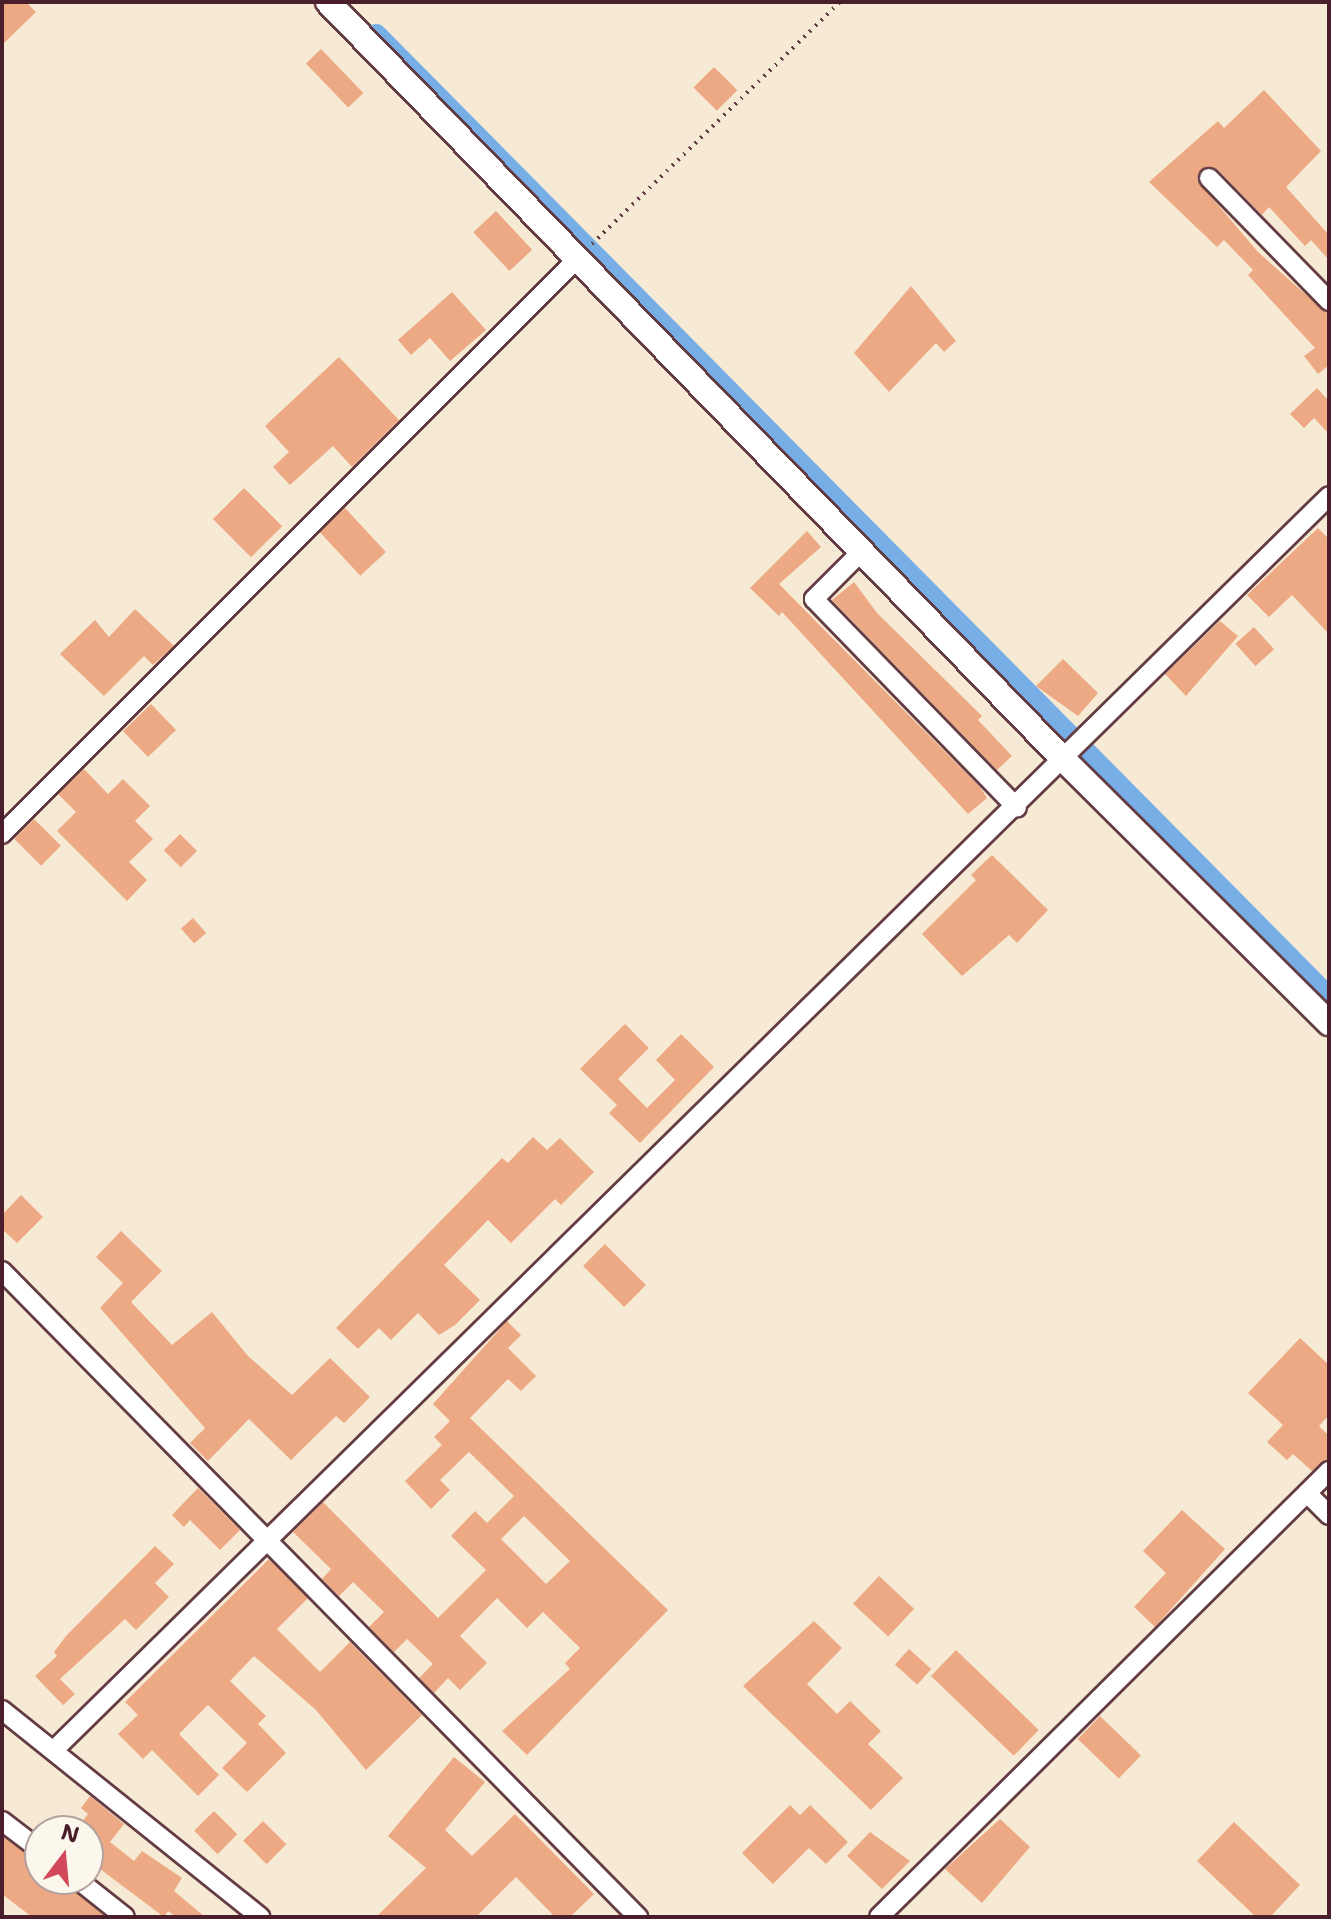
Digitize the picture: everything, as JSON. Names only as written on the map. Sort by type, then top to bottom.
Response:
[{"type":"street","points":[[328,2],[579,257],[1065,761],[1329,1023]]},
{"type":"street","points":[[1209,178],[1329,301]]},
{"type":"street","points":[[2,834],[579,257]]},
{"type":"street","points":[[54,1750],[1065,761],[1329,496]]},
{"type":"street","points":[[862,551],[814,599],[1017,808]]},
{"type":"street","points":[[2,1271],[269,1538],[638,1917]]},
{"type":"street","points":[[879,1917],[1329,1471]]},
{"type":"street","points":[[1307,1493],[1329,1515]]},
{"type":"street","points":[[2,1710],[260,1917]]},
{"type":"street","points":[[2,1821],[24,1838]]},
{"type":"street","points":[[97,1895],[125,1917]]},
{"type":"path","points":[[579,257],[840,2]]},
{"type":"building","points":[[2,2],[26,2],[36,12],[2,45]]},
{"type":"building","points":[[321,49],[363,93],[348,107],[306,64]]},
{"type":"building","points":[[714,67],[737,90],[717,111],[693,88]]},
{"type":"building","points":[[1264,90],[1321,151],[1286,187],[1329,235],[1329,260],[1311,240],[1305,246],[1269,207],[1262,215],[1217,169],[1201,169],[1197,180],[1258,252],[1329,315],[1329,365],[1318,374],[1304,356],[1315,348],[1248,275],[1253,270],[1224,240],[1217,247],[1149,182],[1218,121],[1224,128]]},
{"type":"building","points":[[496,211],[532,250],[509,271],[473,232]]},
{"type":"building","points":[[911,286],[956,341],[944,352],[936,343],[889,392],[854,353]]},
{"type":"building","points":[[452,292],[486,330],[450,361],[430,338],[411,355],[398,340]]},
{"type":"building","points":[[339,357],[399,420],[352,467],[333,446],[290,485],[273,467],[289,452],[265,426]]},
{"type":"building","points":[[1317,388],[1329,401],[1329,434],[1314,418],[1304,428],[1290,414]]},
{"type":"building","points":[[244,488],[282,526],[251,557],[213,519]]},
{"type":"building","points":[[345,508],[386,552],[360,576],[319,532]]},
{"type":"building","points":[[1318,528],[1329,539],[1329,634],[1292,595],[1269,617],[1247,595]]},
{"type":"building","points":[[807,531],[821,547],[779,584],[980,787],[987,798],[968,814],[782,612],[779,616],[750,588]]},
{"type":"building","points":[[854,582],[877,613],[982,716],[978,720],[1012,756],[997,770],[832,600]]},
{"type":"building","points":[[135,609],[174,646],[153,665],[144,656],[104,696],[60,654],[95,620],[109,637]]},
{"type":"building","points":[[1220,621],[1238,636],[1186,696],[1165,674]]},
{"type":"building","points":[[1254,627],[1274,649],[1255,666],[1235,644]]},
{"type":"building","points":[[1063,659],[1098,693],[1078,716],[1036,686]]},
{"type":"building","points":[[151,704],[176,730],[148,757],[123,731]]},
{"type":"building","points":[[84,769],[108,794],[123,779],[150,806],[135,821],[153,839],[129,862],[147,880],[127,901],[57,831],[76,812],[58,794]]},
{"type":"building","points":[[34,819],[61,846],[41,866],[14,839]]},
{"type":"building","points":[[180,834],[197,851],[181,867],[164,850]]},
{"type":"building","points":[[992,855],[1048,910],[1017,943],[1009,935],[962,976],[922,934],[976,880],[971,875]]},
{"type":"building","points":[[193,918],[206,933],[194,944],[181,928]]},
{"type":"building","points":[[625,1024],[649,1048],[618,1079],[647,1108],[675,1080],[656,1060],[681,1034],[714,1067],[640,1143],[609,1113],[617,1105],[580,1069]]},
{"type":"building","points":[[533,1137],[547,1150],[560,1138],[594,1172],[561,1205],[555,1199],[511,1243],[488,1220],[444,1265],[480,1300],[455,1325],[439,1335],[418,1313],[391,1340],[379,1328],[358,1349],[336,1328],[502,1158],[508,1163]]},
{"type":"building","points":[[21,1195],[43,1217],[17,1243],[2,1229],[2,1215]]},
{"type":"building","points":[[121,1231],[162,1271],[131,1302],[172,1345],[212,1312],[248,1356],[292,1395],[330,1358],[370,1397],[344,1423],[336,1416],[291,1460],[249,1419],[208,1461],[190,1443],[205,1428],[100,1308],[123,1283],[96,1257]]},
{"type":"building","points":[[605,1244],[646,1285],[624,1307],[583,1266]]},
{"type":"building","points":[[507,1321],[521,1335],[508,1348],[536,1376],[521,1391],[508,1379],[470,1418],[668,1610],[527,1755],[502,1731],[570,1669],[565,1663],[580,1648],[543,1612],[527,1628],[497,1598],[460,1636],[487,1663],[460,1690],[448,1678],[434,1693],[419,1678],[433,1664],[407,1639],[394,1652],[369,1627],[384,1612],[353,1582],[339,1596],[322,1579],[331,1569],[293,1532],[323,1502],[438,1618],[486,1570],[451,1536],[475,1511],[487,1523],[514,1496],[469,1452],[440,1480],[450,1490],[431,1509],[405,1481],[442,1445],[434,1437],[450,1421],[433,1404]],"holes":[[[524,1516],[570,1561],[546,1584],[501,1539]]]},
{"type":"building","points":[[1300,1338],[1329,1365],[1329,1415],[1319,1426],[1329,1436],[1329,1459],[1312,1471],[1293,1454],[1287,1460],[1267,1442],[1283,1425],[1248,1393]]},
{"type":"building","points":[[198,1488],[240,1530],[220,1550],[190,1520],[184,1527],[172,1515]]},
{"type":"building","points":[[1182,1510],[1225,1549],[1155,1627],[1134,1607],[1166,1573],[1143,1551]]},
{"type":"building","points":[[155,1546],[174,1564],[155,1583],[169,1597],[136,1630],[125,1619],[60,1679],[75,1694],[63,1705],[35,1676],[57,1656],[54,1652],[66,1636]]},
{"type":"building","points":[[269,1559],[308,1598],[277,1629],[320,1672],[350,1642],[422,1715],[366,1770],[316,1710],[254,1656],[230,1681],[266,1716],[258,1724],[286,1753],[247,1792],[222,1768],[247,1743],[208,1705],[179,1734],[219,1775],[198,1796],[152,1750],[143,1759],[118,1734],[138,1715],[125,1702]]},
{"type":"building","points":[[879,1576],[914,1609],[888,1637],[853,1604]]},
{"type":"building","points":[[814,1621],[842,1648],[807,1684],[837,1714],[850,1701],[881,1731],[868,1744],[903,1778],[871,1810],[743,1686]]},
{"type":"building","points":[[909,1649],[931,1669],[917,1685],[895,1665]]},
{"type":"building","points":[[956,1650],[1039,1730],[1014,1756],[931,1676]]},
{"type":"building","points":[[1100,1716],[1141,1756],[1119,1779],[1078,1739]]},
{"type":"building","points":[[454,1757],[485,1782],[445,1830],[472,1856],[515,1814],[594,1894],[570,1917],[555,1917],[516,1877],[476,1917],[376,1917],[426,1868],[388,1836]]},
{"type":"building","points":[[90,1796],[124,1824],[110,1842],[134,1861],[142,1851],[182,1878],[174,1891],[205,1917],[176,1917],[168,1911],[164,1917],[104,1872],[104,1815],[87,1815],[81,1808]]},
{"type":"building","points":[[790,1805],[800,1815],[810,1805],[848,1842],[826,1864],[809,1848],[773,1884],[742,1853]]},
{"type":"building","points":[[214,1811],[237,1834],[218,1854],[194,1831]]},
{"type":"building","points":[[1000,1819],[1030,1847],[982,1903],[945,1869]]},
{"type":"building","points":[[263,1821],[286,1844],[267,1864],[243,1841]]},
{"type":"building","points":[[1234,1822],[1300,1885],[1270,1917],[1256,1917],[1197,1861]]},
{"type":"building","points":[[870,1832],[910,1861],[882,1889],[847,1856]]},
{"type":"building","points":[[2,1836],[24,1852],[24,1895],[79,1895],[106,1917],[32,1917],[2,1894]]},
{"type":"waterway","points":[[376,35],[1329,998]]}]
